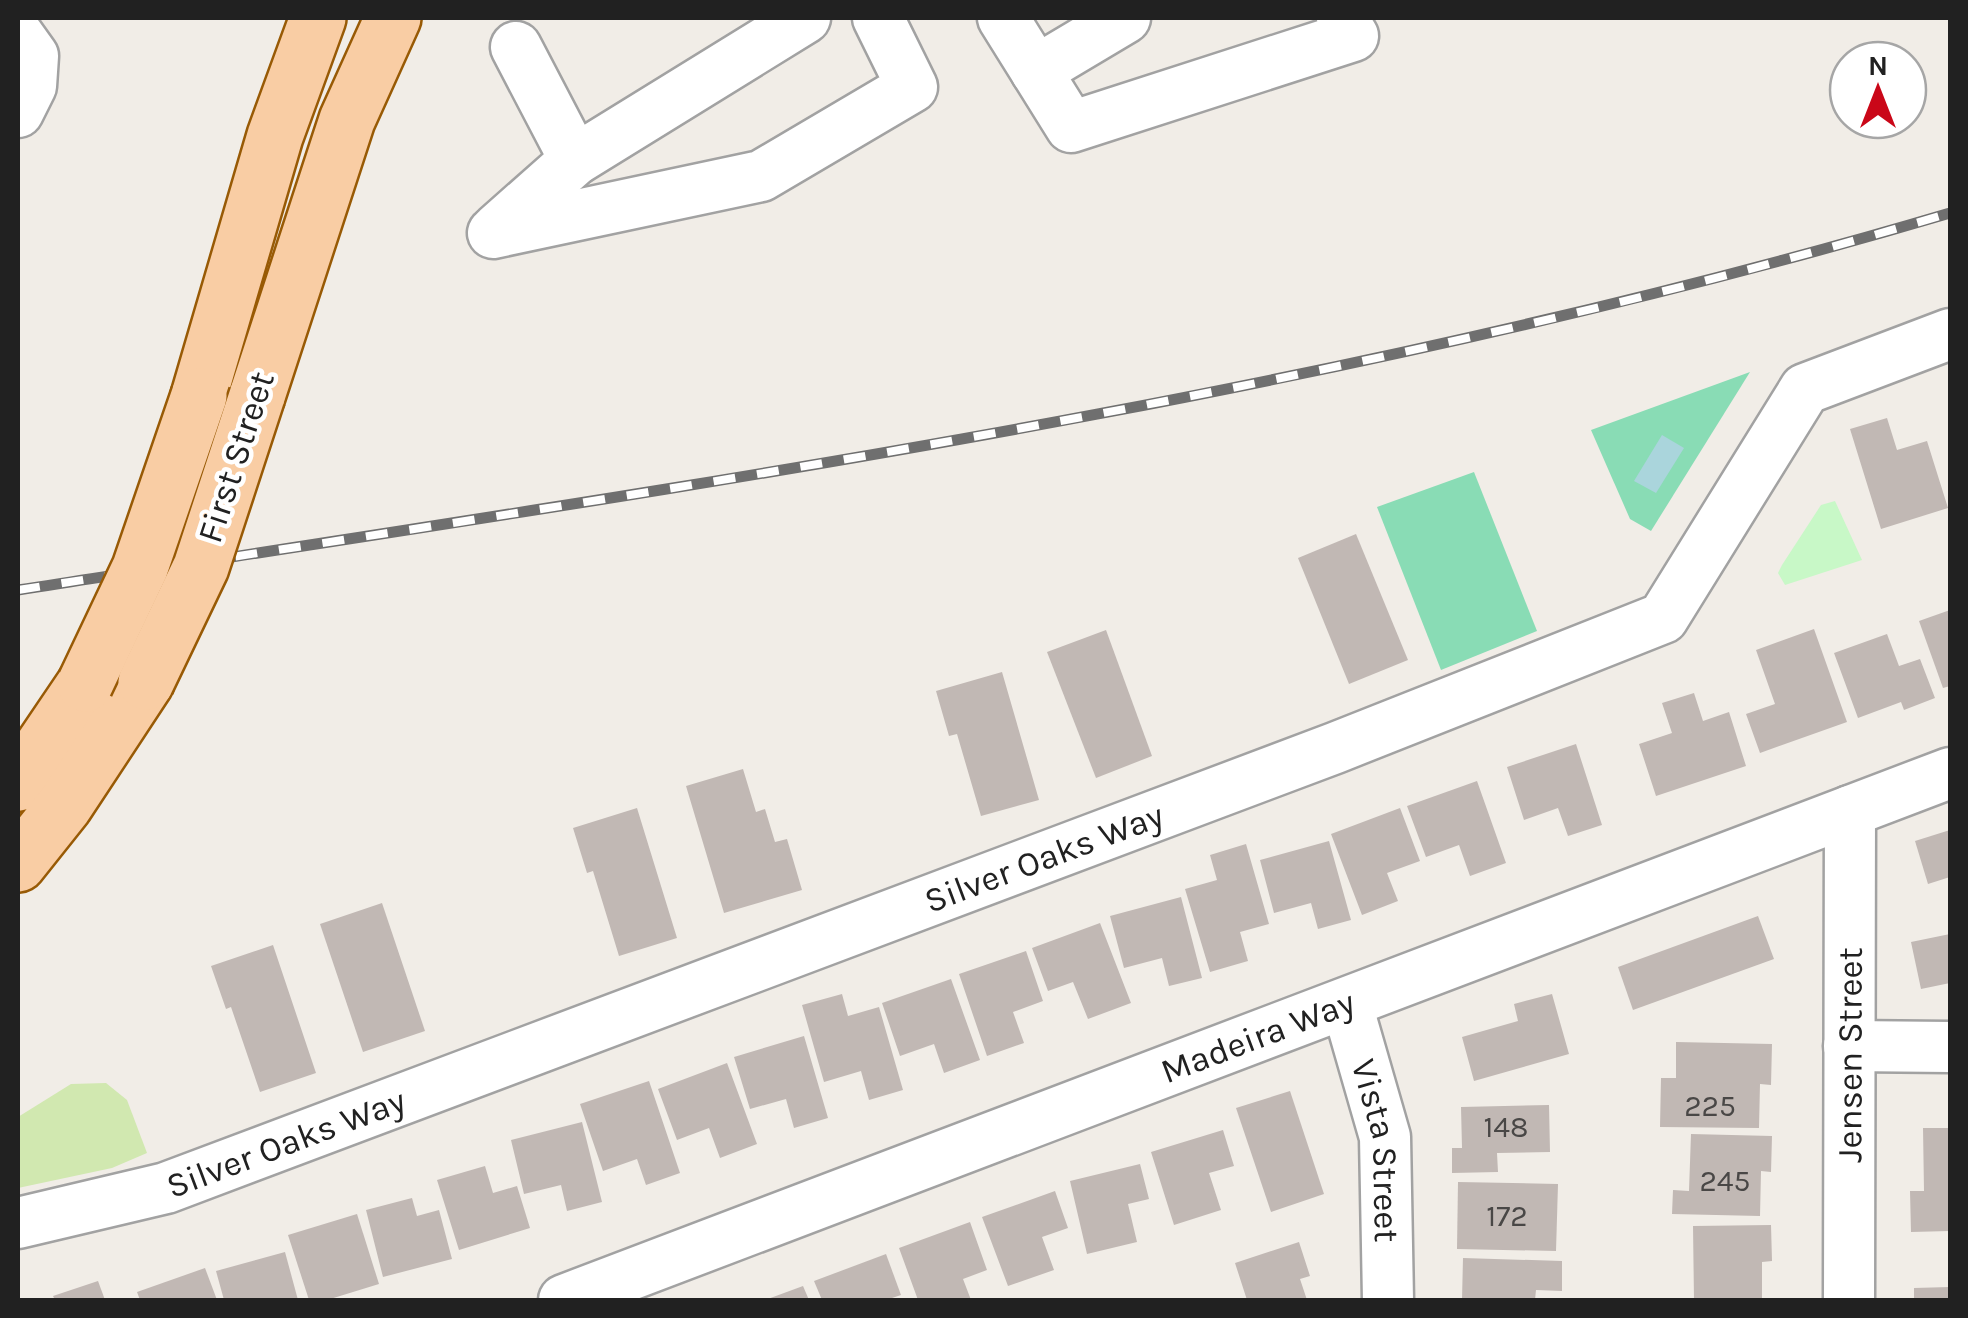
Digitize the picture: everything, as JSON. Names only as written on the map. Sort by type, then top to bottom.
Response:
[{"type":"main road","name":"First Street","points":[[18,783],[85,684],[140,568],[199,396],[275,136],[318,18]]},
{"type":"main road","name":"First Street","points":[[18,864],[65,805],[146,682],[201,567],[346,120],[393,18]]},
{"type":"street","points":[[805,18],[576,160],[494,233],[761,176],[912,87],[878,18]]},
{"type":"street","points":[[1004,18],[1071,126],[1353,36],[1342,18]]},
{"type":"street","points":[[1036,71],[1126,18]]},
{"type":"street","points":[[18,35],[32,56],[31,86],[20,111]]},
{"type":"street","points":[[516,47],[576,160]]},
{"type":"street","name":"Silver Oaks Way","points":[[18,1223],[166,1188],[1335,748],[1663,618],[1805,389],[1950,334]]},
{"type":"street","name":"Madeira Way","points":[[564,1300],[1346,1006],[1950,773]]},
{"type":"street","name":"Jensen Street","points":[[1849,1300],[1850,811]]},
{"type":"street","name":"Vista Street","points":[[1346,1006],[1385,1137],[1388,1300]]},
{"type":"street","points":[[1849,1046],[1950,1048]]},
{"type":"green space","points":[[1750,372],[1651,531],[1630,519],[1591,430]]},
{"type":"green space","points":[[1474,472],[1537,631],[1441,670],[1377,507]]},
{"type":"green space","points":[[1835,501],[1862,560],[1785,585],[1778,573],[1782,565],[1821,505]]},
{"type":"green space","points":[[106,1083],[127,1100],[147,1153],[112,1168],[18,1188],[18,1117],[71,1084]]},
{"type":"water","points":[[1662,435],[1684,448],[1656,493],[1634,481]]},
{"type":"building","points":[[1887,418],[1897,450],[1927,441],[1948,508],[1881,529],[1850,429]]},
{"type":"building","points":[[1356,534],[1408,660],[1349,684],[1298,558]]},
{"type":"building","points":[[1950,610],[1950,686],[1943,688],[1919,621]]},
{"type":"building","points":[[1814,629],[1847,722],[1760,753],[1746,714],[1775,704],[1756,650]]},
{"type":"building","points":[[1106,630],[1152,756],[1096,778],[1047,652]]},
{"type":"building","points":[[1887,634],[1899,666],[1920,659],[1935,698],[1904,710],[1901,702],[1858,718],[1834,653]]},
{"type":"building","points":[[1002,672],[1039,800],[981,816],[957,734],[949,736],[936,691]]},
{"type":"building","points":[[1694,693],[1703,721],[1729,712],[1746,766],[1656,796],[1639,744],[1672,733],[1662,703]]},
{"type":"building","points":[[1576,744],[1602,825],[1568,836],[1558,808],[1524,820],[1507,767]]},
{"type":"building","points":[[743,769],[756,812],[765,809],[775,842],[787,839],[802,890],[724,913],[686,786]]},
{"type":"building","points":[[1477,781],[1506,863],[1470,876],[1459,845],[1426,857],[1407,806]]},
{"type":"building","points":[[637,808],[677,938],[619,956],[593,871],[587,873],[573,828]]},
{"type":"building","points":[[1400,808],[1420,861],[1387,873],[1398,901],[1362,915],[1331,834]]},
{"type":"building","points":[[1950,830],[1950,877],[1928,884],[1915,841]]},
{"type":"building","points":[[1329,841],[1351,920],[1318,929],[1311,903],[1274,913],[1260,860]]},
{"type":"building","points":[[1246,844],[1269,924],[1240,932],[1248,961],[1210,972],[1185,889],[1217,880],[1210,855]]},
{"type":"building","points":[[1181,897],[1202,978],[1169,986],[1162,958],[1124,968],[1110,916]]},
{"type":"building","points":[[382,903],[425,1031],[363,1052],[320,924]]},
{"type":"building","points":[[1758,916],[1774,959],[1633,1010],[1618,967]]},
{"type":"building","points":[[1100,923],[1131,1003],[1088,1019],[1073,982],[1048,991],[1032,948]]},
{"type":"building","points":[[1950,934],[1950,983],[1921,989],[1911,942]]},
{"type":"building","points":[[273,945],[316,1073],[260,1092],[231,1007],[226,1009],[211,966]]},
{"type":"building","points":[[1026,951],[1043,1001],[1013,1012],[1024,1043],[987,1056],[959,974]]},
{"type":"building","points":[[951,979],[980,1060],[944,1073],[934,1044],[900,1056],[882,1003]]},
{"type":"building","points":[[842,994],[848,1016],[879,1007],[903,1090],[869,1100],[861,1071],[824,1082],[802,1005]]},
{"type":"building","points":[[1552,994],[1569,1054],[1474,1081],[1462,1037],[1518,1021],[1514,1004]]},
{"type":"building","points":[[804,1036],[828,1118],[794,1128],[786,1099],[750,1109],[734,1057]]},
{"type":"building","points":[[1676,1042],[1772,1044],[1771,1085],[1760,1084],[1759,1128],[1660,1127],[1661,1078],[1676,1078]]},
{"type":"building","points":[[727,1063],[757,1144],[720,1158],[709,1128],[677,1140],[658,1089]]},
{"type":"building","points":[[649,1081],[680,1173],[646,1185],[637,1159],[603,1171],[580,1104]]},
{"type":"building","points":[[1290,1091],[1324,1194],[1271,1212],[1236,1108]]},
{"type":"building","points":[[1549,1105],[1550,1152],[1497,1153],[1498,1172],[1452,1173],[1452,1148],[1462,1148],[1461,1107]]},
{"type":"building","points":[[582,1122],[602,1202],[567,1211],[561,1185],[524,1194],[511,1140]]},
{"type":"building","points":[[1923,1128],[1950,1128],[1950,1231],[1911,1232],[1910,1191],[1924,1191]]},
{"type":"building","points":[[1223,1130],[1234,1166],[1209,1173],[1221,1210],[1174,1225],[1151,1152]]},
{"type":"building","points":[[1691,1134],[1772,1136],[1771,1172],[1761,1171],[1760,1216],[1672,1214],[1673,1190],[1689,1191]]},
{"type":"building","points":[[1140,1164],[1149,1199],[1128,1204],[1137,1242],[1087,1254],[1070,1181]]},
{"type":"building","points":[[485,1166],[493,1193],[517,1186],[530,1228],[459,1250],[437,1180]]},
{"type":"building","points":[[1458,1182],[1558,1184],[1556,1251],[1457,1249]]},
{"type":"building","points":[[1055,1191],[1068,1228],[1042,1237],[1054,1270],[1008,1286],[982,1217]]},
{"type":"building","points":[[412,1198],[417,1216],[439,1210],[452,1259],[383,1277],[366,1210]]},
{"type":"building","points":[[357,1214],[379,1284],[327,1300],[309,1300],[288,1235]]},
{"type":"building","points":[[970,1222],[987,1270],[963,1279],[971,1300],[918,1300],[899,1248]]},
{"type":"building","points":[[1771,1225],[1772,1261],[1762,1262],[1762,1300],[1694,1300],[1693,1226]]},
{"type":"building","points":[[1299,1242],[1310,1276],[1300,1279],[1307,1300],[1247,1300],[1235,1263]]},
{"type":"building","points":[[285,1252],[298,1300],[224,1300],[216,1271]]},
{"type":"building","points":[[886,1254],[901,1295],[886,1300],[822,1300],[814,1281]]},
{"type":"building","points":[[1463,1258],[1562,1261],[1562,1291],[1536,1290],[1535,1300],[1462,1300]]},
{"type":"building","points":[[205,1268],[217,1300],[140,1300],[137,1292]]},
{"type":"building","points":[[98,1281],[105,1300],[55,1300],[53,1296]]},
{"type":"building","points":[[803,1286],[809,1300],[765,1300]]},
{"type":"building","points":[[1950,1287],[1950,1300],[1914,1300],[1914,1288]]},
{"type":"railway","points":[[18,590],[748,476],[1233,388],[1473,337],[1712,279],[1950,213]]}]
